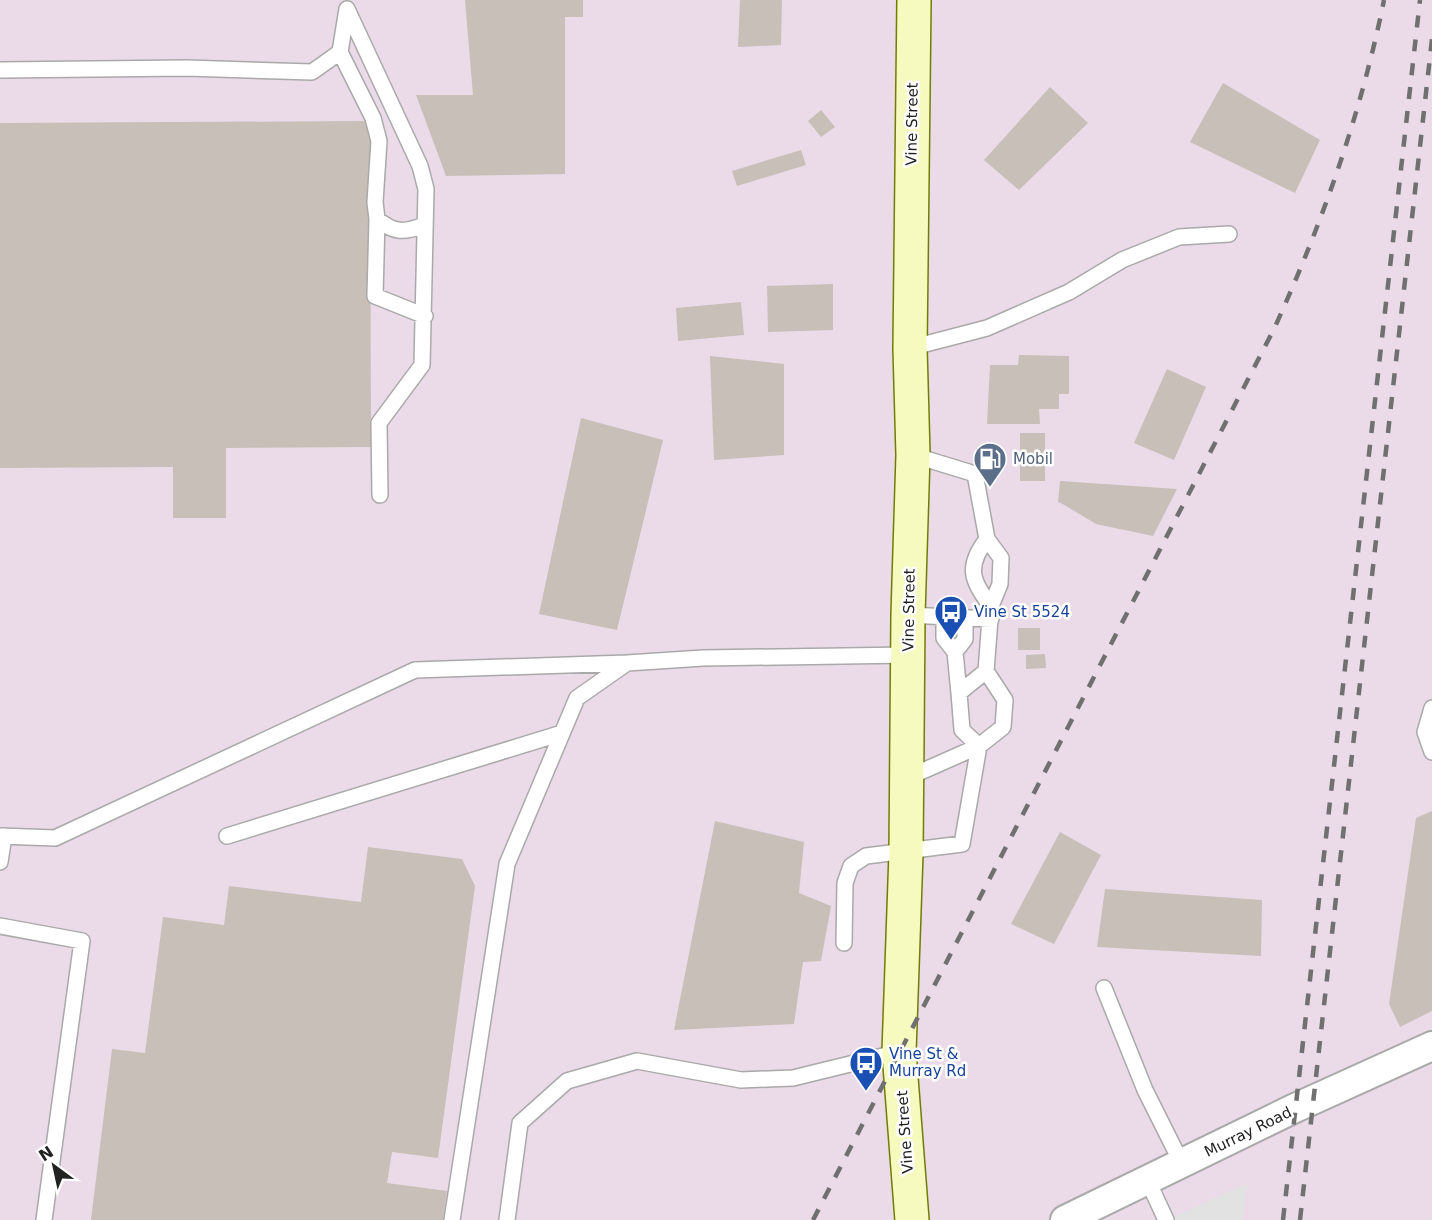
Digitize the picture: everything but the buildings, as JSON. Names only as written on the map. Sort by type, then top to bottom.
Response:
[{"type":"main road","name":"Vine Street","points":[[912,1220],[899,1052],[906,853],[908,615],[913,455],[910,348],[914,0]]},
{"type":"street","name":"Murray Road","points":[[1065,1220],[1295,1108],[1432,1046]]},
{"type":"lane","points":[[347,4],[340,52],[373,118],[379,141],[375,202],[377,219],[375,296],[425,316]]},
{"type":"lane","points":[[347,4],[420,166],[426,189],[425,316],[422,365],[379,423],[380,495]]},
{"type":"lane","points":[[0,70],[187,68],[312,72],[340,52]]},
{"type":"lane","points":[[377,219],[390,230],[411,230],[424,225]]},
{"type":"lane","points":[[910,348],[987,328],[1069,292],[1122,260],[1179,237],[1229,234]]},
{"type":"lane","points":[[907,778],[979,746],[1003,727],[1005,700],[986,671],[991,613],[1000,584],[1001,558],[987,539],[975,474],[913,455]]},
{"type":"lane","points":[[987,539],[974,556],[975,585],[991,613]]},
{"type":"lane","points":[[908,615],[965,618],[991,613]]},
{"type":"lane","points":[[944,617],[944,638],[955,652],[962,730],[979,746]]},
{"type":"lane","points":[[955,652],[965,639],[965,618]]},
{"type":"lane","points":[[0,862],[2,836],[55,838],[416,670],[627,663],[703,658],[908,655]]},
{"type":"lane","points":[[452,1220],[507,864],[577,698],[627,663]]},
{"type":"lane","points":[[959,693],[986,671]]},
{"type":"lane","points":[[1432,708],[1425,732],[1432,752]]},
{"type":"lane","points":[[227,836],[562,733]]},
{"type":"lane","points":[[844,943],[845,883],[851,866],[866,856],[906,853],[962,844],[979,746]]},
{"type":"lane","points":[[0,926],[82,941],[44,1220]]},
{"type":"lane","points":[[1104,988],[1145,1090],[1182,1164]]},
{"type":"lane","points":[[507,1220],[520,1123],[567,1081],[637,1061],[741,1080],[793,1078],[899,1052]]},
{"type":"lane","points":[[1148,1181],[1166,1220]]},
{"type":"shaded area","points":[[0,0],[1432,0],[1432,1220],[0,1220]]},
{"type":"shaded area","points":[[1247,1183],[1243,1220],[1168,1220]]},
{"type":"railway","points":[[813,1220],[1274,329],[1324,209],[1352,127],[1384,0]]},
{"type":"railway","points":[[1283,1220],[1420,0]]},
{"type":"railway","points":[[1300,1220],[1432,39]]},
{"type":"place","name":"Mobil","points":[[990,488]]},
{"type":"place","name":"Vine St 5524","points":[[951,641]]},
{"type":"place","name":"Vine St & Murray Rd","points":[[866,1092]]}]
